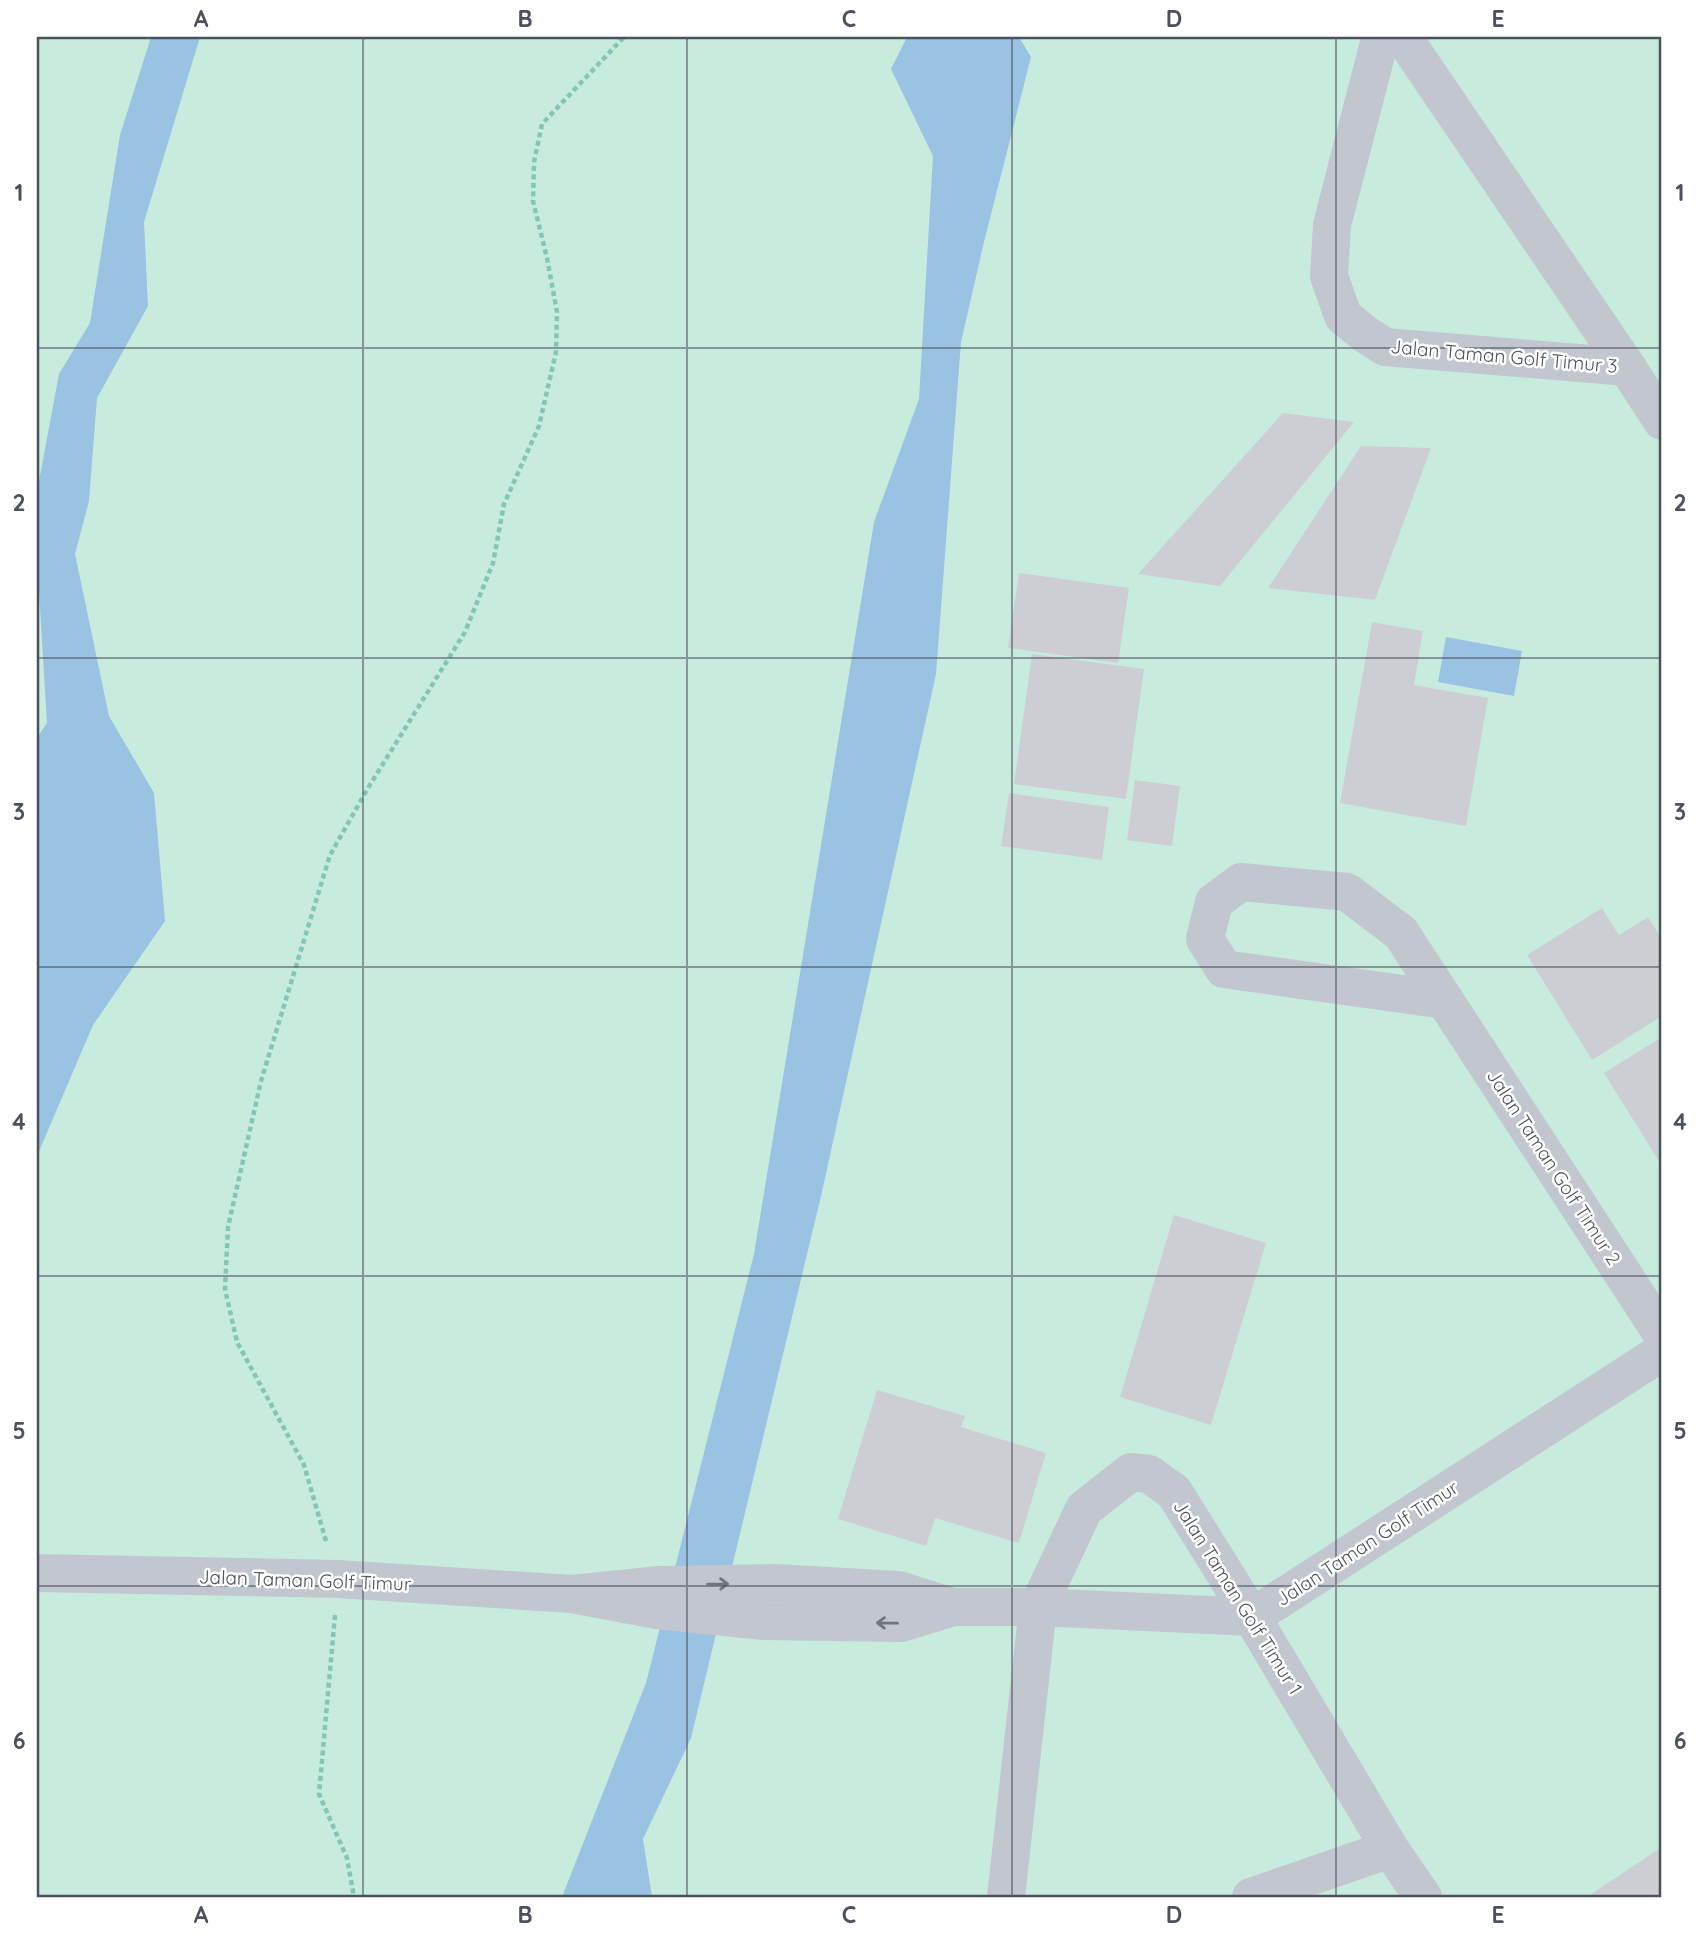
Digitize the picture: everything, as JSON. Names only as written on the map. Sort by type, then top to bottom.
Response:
[{"type":"street","name":"Jalan Taman Golf Timur 3","points":[[1383,37],[1332,225],[1329,276],[1343,316],[1385,347],[1628,367]]},
{"type":"street","name":"Jalan Taman Golf Timur 3","points":[[1403,37],[1662,421]]},
{"type":"street","name":"Jalan Taman Golf Timur 2","points":[[1445,1000],[1224,969],[1205,939],[1214,902],[1241,882],[1347,892],[1401,933],[1445,1000],[1662,1334]]},
{"type":"street","name":"Jalan Taman Golf Timur","points":[[659,1597],[763,1621],[901,1623],[953,1607],[1038,1607],[1252,1617],[1662,1352]]},
{"type":"street","name":"Jalan Taman Golf Timur 1","points":[[1006,1897],[1038,1607],[1084,1509],[1131,1472],[1149,1474],[1174,1492],[1390,1849],[1423,1897]]},
{"type":"street","name":"Jalan Taman Golf Timur","points":[[37,1573],[338,1579],[659,1597],[775,1583],[898,1590],[953,1607]]},
{"type":"street","points":[[1251,1897],[1390,1849]]},
{"type":"path","points":[[354,1897],[347,1858],[319,1794],[338,1579],[304,1465],[237,1342],[225,1289],[228,1227],[261,1081],[330,855],[368,788],[465,632],[493,563],[504,504],[539,426],[556,352],[557,325],[557,312],[533,201],[534,162],[542,124],[624,37]]},
{"type":"green space","points":[[37,37],[1662,37],[1662,1897],[37,1897]]},
{"type":"water","points":[[151,37],[200,37],[144,222],[148,306],[97,398],[89,501],[75,554],[109,716],[154,793],[165,921],[93,1025],[37,1156],[37,738],[47,723],[37,558],[37,492],[59,374],[90,323],[120,135]]},
{"type":"water","points":[[907,37],[1019,37],[1031,57],[961,342],[936,674],[821,1196],[691,1738],[643,1839],[652,1897],[562,1897],[646,1683],[754,1254],[874,522],[919,399],[933,156],[891,69]]},
{"type":"water","points":[[1446,637],[1522,651],[1514,696],[1438,682]]},
{"type":"building","points":[[1283,413],[1354,422],[1220,586],[1138,574]]},
{"type":"building","points":[[1361,446],[1431,448],[1375,600],[1268,588]]},
{"type":"building","points":[[1019,573],[1129,588],[1118,663],[1008,648]]},
{"type":"building","points":[[1372,622],[1423,631],[1414,685],[1488,698],[1466,826],[1340,803]]},
{"type":"building","points":[[1032,654],[1144,669],[1126,799],[1014,784]]},
{"type":"building","points":[[1135,780],[1180,786],[1172,846],[1127,840]]},
{"type":"building","points":[[1009,793],[1109,807],[1102,860],[1001,846]]},
{"type":"building","points":[[1602,908],[1619,935],[1648,917],[1662,939],[1662,1016],[1592,1060],[1527,955]]},
{"type":"building","points":[[1662,1037],[1662,1166],[1604,1073]]},
{"type":"building","points":[[1174,1215],[1266,1243],[1211,1425],[1120,1397]]},
{"type":"building","points":[[877,1390],[965,1416],[961,1427],[1046,1453],[1019,1543],[935,1518],[926,1546],[838,1519]]},
{"type":"building","points":[[1662,1847],[1662,1897],[1587,1897]]}]
